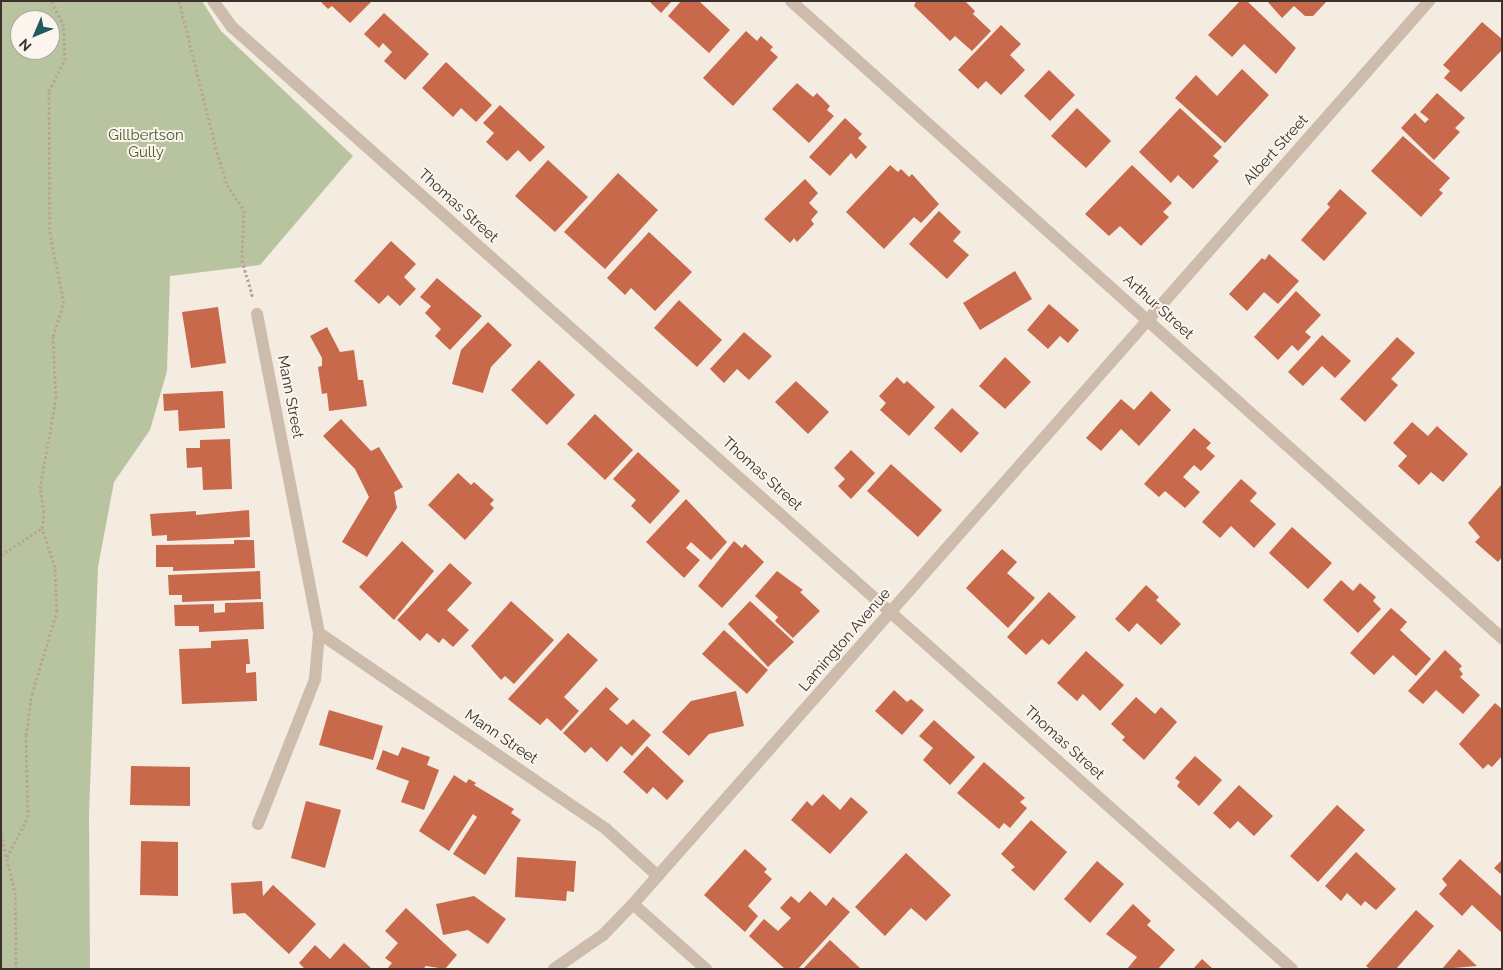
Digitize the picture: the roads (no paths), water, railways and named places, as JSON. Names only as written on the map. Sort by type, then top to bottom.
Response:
[{"type":"street","name":"Thomas Street","points":[[213,1],[232,27],[892,611],[1292,969]]},
{"type":"street","name":"Arthur Street","points":[[791,1],[1502,638]]},
{"type":"street","name":"Albert Street","points":[[1148,320],[1429,1]]},
{"type":"street","name":"Mann Street","points":[[257,314],[319,633],[315,678],[258,824]]},
{"type":"street","name":"Lamington Avenue","points":[[554,969],[604,935],[633,904],[1148,320]]},
{"type":"street","name":"Mann Street","points":[[319,633],[606,829],[658,876]]},
{"type":"street","points":[[633,904],[706,969]]},
{"type":"park label","name":"Gillbertson Gully","points":[[146,144]]}]
